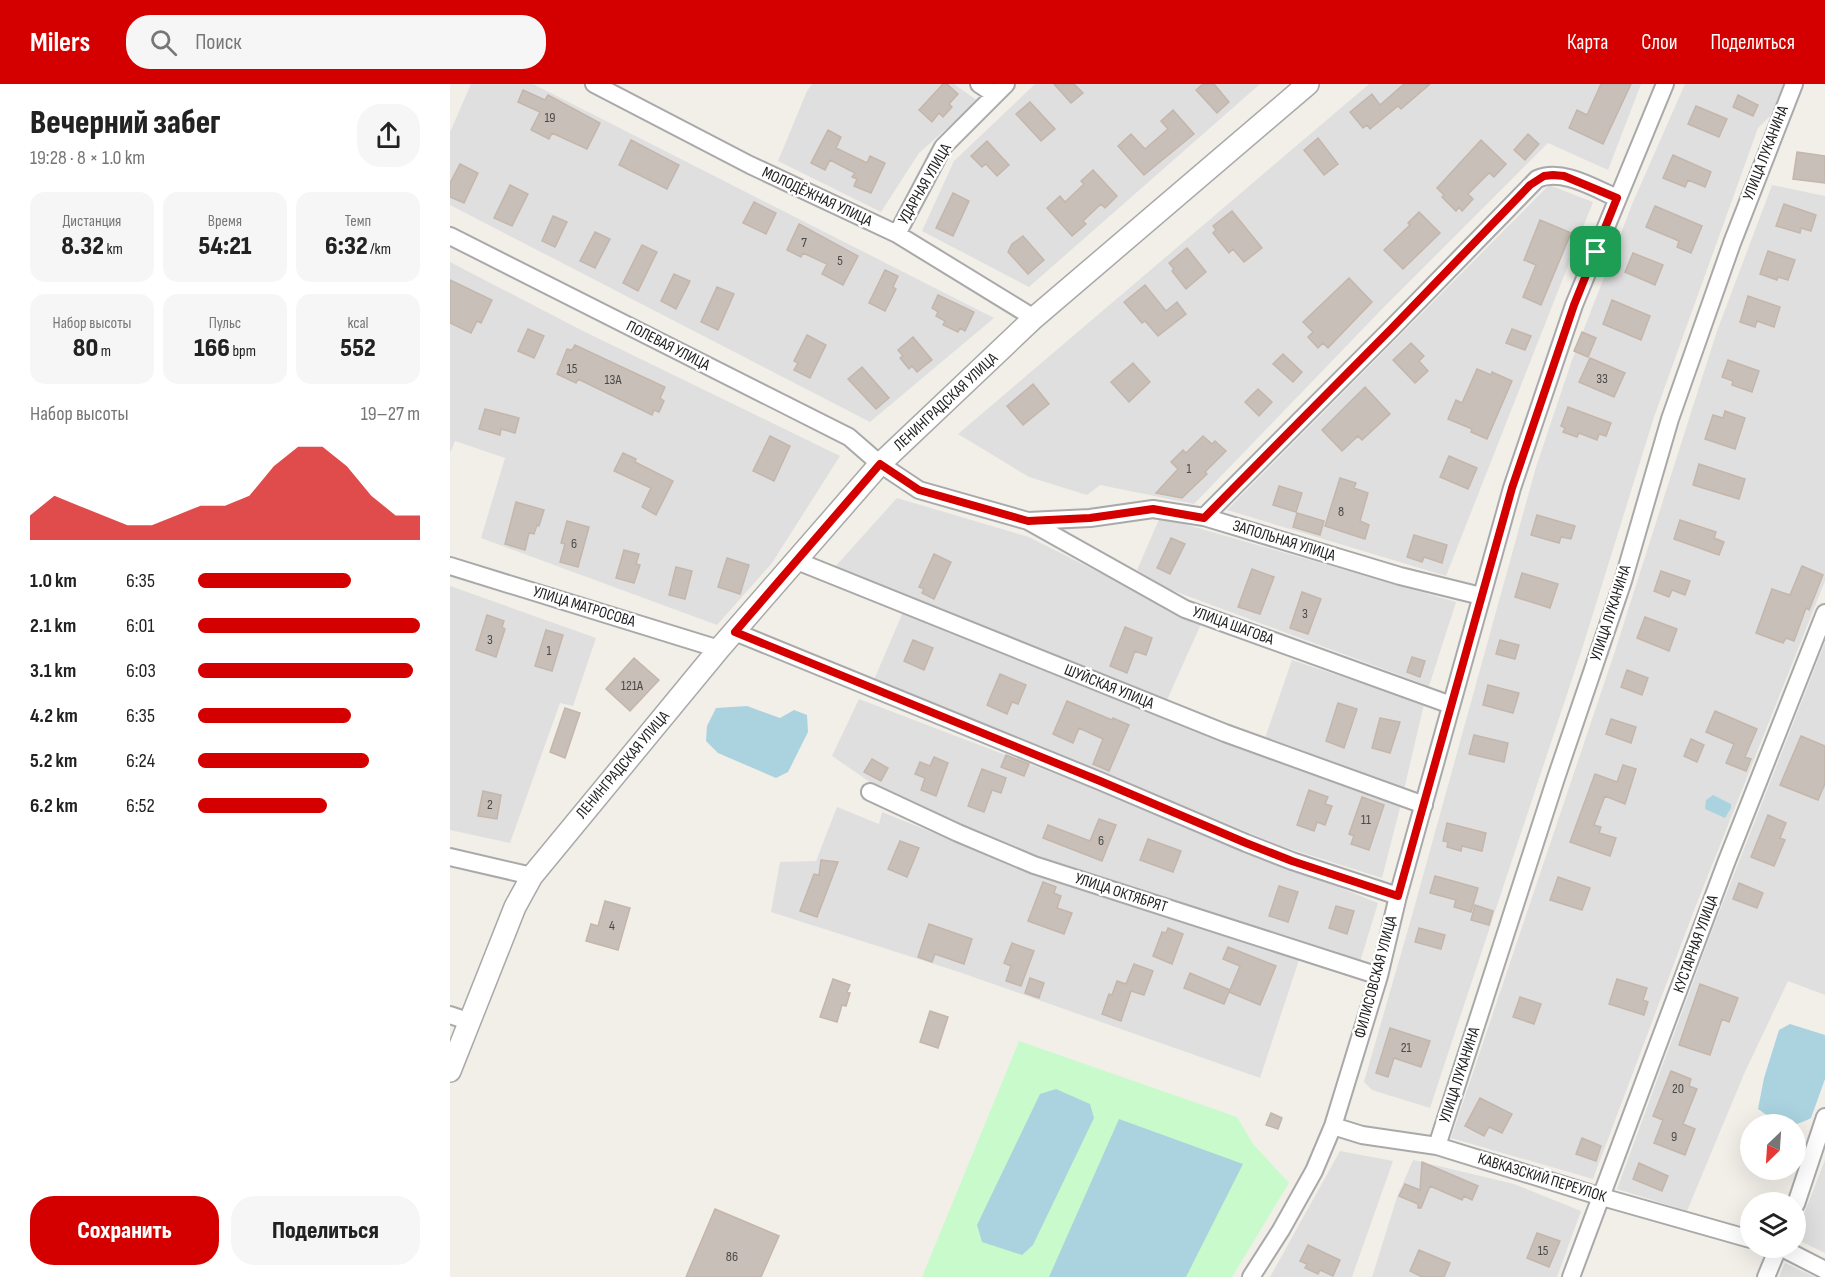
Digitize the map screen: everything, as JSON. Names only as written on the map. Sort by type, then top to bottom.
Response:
[{"type":"street","name":"МОЛОДЁЖНАЯ УЛИЦА","points":[[594,84],[750,165],[897,234],[1034,318]]},
{"type":"street","points":[[979,84],[1000,89]]},
{"type":"street","name":"ЛЕНИНГРАДСКАЯ УЛИЦА","points":[[450,1071],[515,907],[532,876],[719,649],[880,464],[1034,318],[1308,84]]},
{"type":"street","name":"ФИЛИСОВСКАЯ УЛИЦА","points":[[1251,1277],[1314,1171],[1333,1126],[1379,976],[1398,896],[1512,488],[1574,305],[1665,84]]},
{"type":"street","name":"УЛИЦА ЛУКАНИНА","points":[[1437,1146],[1556,778],[1623,581],[1670,419],[1732,243],[1794,84]]},
{"type":"street","name":"УДАРНАЯ УЛИЦА","points":[[897,234],[943,147],[1000,89]]},
{"type":"street","points":[[1204,518],[1537,179],[1544,176],[1564,176],[1617,198]]},
{"type":"street","name":"ПОЛЕВАЯ УЛИЦА","points":[[450,236],[849,437],[880,464]]},
{"type":"street","name":"ЗАПОЛЬНАЯ УЛИЦА","points":[[880,464],[919,490],[1028,521],[1090,518],[1153,509],[1204,518],[1400,576],[1481,596]]},
{"type":"street","name":"УЛИЦА ШАГОВА","points":[[1028,521],[1185,609],[1451,705]]},
{"type":"street","name":"ШУЙСКАЯ УЛИЦА","points":[[796,561],[1203,725],[1424,805]]},
{"type":"street","name":"УЛИЦА МАТРОСОВА","points":[[450,566],[719,649]]},
{"type":"street","name":"КУСТАРНАЯ УЛИЦА","points":[[1571,1277],[1726,863],[1825,613]]},
{"type":"street","points":[[735,632],[1246,843],[1292,861],[1398,896]]},
{"type":"street","name":"УЛИЦА ОКТЯБРЯТ","points":[[870,792],[1034,865],[1379,976]]},
{"type":"street","points":[[450,857],[532,876]]},
{"type":"street","points":[[450,1015],[471,1022]]},
{"type":"street","points":[[1800,1192],[1825,1117]]},
{"type":"street","name":"КАВКАЗСКИЙ ПЕРЕУЛОК","points":[[1333,1126],[1362,1135],[1437,1146],[1602,1197],[1740,1236]]},
{"type":"street","points":[[1766,1277],[1775,1258]]},
{"type":"street","points":[[1800,1258],[1825,1270]]},
{"type":"shaded area","points":[[471,84],[533,84],[994,318],[870,422],[450,205],[450,132]]},
{"type":"shaded area","points":[[812,84],[954,84],[978,101],[919,153],[881,212],[778,161]]},
{"type":"shaded area","points":[[1035,84],[1260,84],[1029,287],[922,231],[954,161]]},
{"type":"shaded area","points":[[1369,84],[1641,84],[1608,170],[1548,143],[1385,306],[1194,504],[1100,485],[1087,495],[1029,477],[958,434]]},
{"type":"shaded area","points":[[1685,84],[1786,84],[1774,112],[1758,128],[1654,417],[1583,646],[1430,1108],[1372,1090],[1364,1082],[1536,467],[1572,360],[1633,202]]},
{"type":"shaded area","points":[[1549,185],[1593,202],[1446,576],[1227,510]]},
{"type":"shaded area","points":[[1772,185],[1825,196],[1825,581],[1693,913],[1593,1179],[1451,1138],[1615,651],[1717,331]]},
{"type":"shaded area","points":[[450,262],[581,330],[840,456],[772,563],[717,625],[481,538],[505,458],[455,441],[450,453]]},
{"type":"shaded area","points":[[897,498],[1029,537],[1201,624],[1167,700],[834,568]]},
{"type":"shaded area","points":[[1160,517],[1456,602],[1429,686],[1166,588],[1137,570]]},
{"type":"shaded area","points":[[450,586],[596,638],[573,706],[560,703],[510,843],[450,830]]},
{"type":"shaded area","points":[[903,612],[1401,804],[1382,878],[1281,846],[873,682]]},
{"type":"shaded area","points":[[1825,642],[1825,995],[1788,981],[1744,1074],[1687,1211],[1617,1189],[1713,928]]},
{"type":"shaded area","points":[[1292,660],[1424,704],[1404,790],[1265,738]]},
{"type":"shaded area","points":[[859,699],[1087,786],[1378,903],[1360,962],[1029,856],[886,793],[832,756]]},
{"type":"shaded area","points":[[837,807],[879,824],[882,812],[1043,877],[1299,960],[1260,1078],[962,973],[771,912],[780,862],[816,861]]},
{"type":"shaded area","points":[[1340,1151],[1393,1161],[1352,1277],[1270,1277]]},
{"type":"shaded area","points":[[1413,1160],[1514,1184],[1581,1211],[1557,1277],[1372,1277],[1397,1197]]},
{"type":"shaded area","points":[[1825,1160],[1825,1253],[1806,1244],[1806,1208]]},
{"type":"shaded area","points":[[1785,1263],[1815,1277],[1779,1277]]},
{"type":"green space","points":[[1019,1041],[1237,1117],[1253,1144],[1289,1183],[1232,1277],[922,1277]]},
{"type":"water","points":[[747,706],[780,718],[794,710],[807,715],[808,732],[788,772],[776,778],[718,753],[706,741],[707,726],[716,708]]},
{"type":"water","points":[[1713,795],[1731,804],[1725,818],[1705,809],[1706,800]]},
{"type":"water","points":[[1790,1024],[1825,1035],[1825,1079],[1811,1118],[1806,1120],[1806,1114],[1765,1114],[1758,1109],[1764,1078],[1779,1030]]},
{"type":"water","points":[[1056,1089],[1090,1104],[1094,1118],[1033,1245],[1022,1255],[982,1242],[977,1225],[1040,1094]]},
{"type":"water","points":[[1119,1119],[1243,1164],[1186,1277],[1049,1277]]},
{"type":"building","points":[[943,84],[947,84],[958,94],[949,104],[952,107],[943,117],[939,113],[932,122],[919,110]]},
{"type":"building","points":[[1054,84],[1074,84],[1083,93],[1071,103]]},
{"type":"building","points":[[1203,84],[1214,84],[1229,102],[1217,113],[1196,90]]},
{"type":"building","points":[[1404,84],[1430,84],[1401,109],[1398,106],[1370,129],[1367,125],[1363,128],[1350,112],[1372,94],[1380,105]]},
{"type":"building","points":[[1601,84],[1631,84],[1603,144],[1569,128],[1577,110],[1587,115]]},
{"type":"building","points":[[523,90],[545,100],[548,95],[600,123],[587,149],[552,133],[549,139],[531,130],[540,112],[518,102]]},
{"type":"building","points":[[1738,95],[1758,105],[1753,116],[1733,107]]},
{"type":"building","points":[[1030,102],[1055,129],[1041,141],[1016,114]]},
{"type":"building","points":[[1696,106],[1727,119],[1719,137],[1688,124]]},
{"type":"building","points":[[1173,110],[1194,134],[1144,175],[1118,146],[1131,134],[1145,149],[1168,129],[1161,121]]},
{"type":"building","points":[[828,130],[841,137],[836,148],[867,163],[870,156],[885,163],[871,193],[854,186],[857,179],[852,177],[855,173],[830,160],[825,170],[811,163]]},
{"type":"building","points":[[1528,134],[1539,144],[1525,160],[1514,150]]},
{"type":"building","points":[[1318,138],[1338,164],[1324,175],[1304,150]]},
{"type":"building","points":[[631,140],[679,165],[667,189],[619,165]]},
{"type":"building","points":[[1481,140],[1506,164],[1494,177],[1489,173],[1468,194],[1473,199],[1462,211],[1459,207],[1456,211],[1442,197],[1444,195],[1437,188]]},
{"type":"building","points":[[987,141],[1009,165],[997,176],[986,164],[982,167],[971,156]]},
{"type":"building","points":[[1797,152],[1825,156],[1825,183],[1793,179]]},
{"type":"building","points":[[1673,155],[1711,172],[1705,187],[1688,180],[1685,187],[1663,178]]},
{"type":"building","points":[[460,164],[478,173],[464,203],[450,197],[450,183]]},
{"type":"building","points":[[1093,170],[1117,196],[1105,208],[1101,204],[1083,221],[1086,224],[1072,236],[1047,208],[1060,196],[1065,202],[1084,184],[1081,181]]},
{"type":"building","points":[[510,185],[528,194],[512,226],[494,218]]},
{"type":"building","points":[[953,193],[969,201],[953,236],[936,228]]},
{"type":"building","points":[[754,202],[776,213],[766,234],[743,223]]},
{"type":"building","points":[[1784,204],[1816,215],[1811,231],[1801,228],[1800,233],[1776,226]]},
{"type":"building","points":[[1655,206],[1702,226],[1691,253],[1677,247],[1679,241],[1646,227]]},
{"type":"building","points":[[1232,211],[1262,248],[1244,262],[1233,249],[1229,253],[1213,233],[1216,230],[1213,226]]},
{"type":"building","points":[[1419,212],[1440,233],[1403,269],[1384,250],[1410,225],[1408,223]]},
{"type":"building","points":[[553,216],[567,222],[555,247],[542,241]]},
{"type":"building","points":[[1540,220],[1571,233],[1541,305],[1523,297],[1536,265],[1524,260]]},
{"type":"building","points":[[799,224],[858,256],[843,285],[822,274],[827,264],[803,253],[801,257],[787,250]]},
{"type":"building","points":[[595,232],[610,239],[595,268],[580,261]]},
{"type":"building","points":[[1023,236],[1044,260],[1028,274],[1008,252],[1012,244]]},
{"type":"building","points":[[642,245],[657,252],[638,291],[623,283]]},
{"type":"building","points":[[1187,248],[1206,272],[1186,289],[1172,271],[1174,269],[1169,263]]},
{"type":"building","points":[[1768,251],[1795,260],[1788,280],[1778,277],[1777,280],[1760,274]]},
{"type":"building","points":[[1633,253],[1663,265],[1655,285],[1625,272]]},
{"type":"building","points":[[885,270],[898,276],[893,287],[896,289],[885,311],[869,303]]},
{"type":"building","points":[[674,274],[690,281],[676,309],[661,301]]},
{"type":"building","points":[[1349,278],[1372,302],[1328,348],[1323,343],[1318,348],[1308,337],[1313,332],[1303,322]]},
{"type":"building","points":[[450,280],[492,300],[481,323],[477,321],[471,333],[450,323]]},
{"type":"building","points":[[1145,285],[1166,311],[1177,302],[1186,314],[1158,336],[1145,321],[1142,323],[1124,302]]},
{"type":"building","points":[[717,287],[734,294],[718,330],[701,322]]},
{"type":"building","points":[[938,295],[974,312],[965,331],[960,328],[958,332],[943,325],[945,321],[936,316],[938,312],[932,308]]},
{"type":"building","points":[[1748,296],[1780,307],[1774,327],[1757,321],[1755,327],[1740,322]]},
{"type":"building","points":[[1612,300],[1650,316],[1641,340],[1603,324]]},
{"type":"building","points":[[528,329],[544,336],[534,358],[518,351]]},
{"type":"building","points":[[1512,329],[1531,336],[1525,350],[1506,343]]},
{"type":"building","points":[[1582,332],[1596,338],[1588,357],[1574,351]]},
{"type":"building","points":[[807,335],[826,345],[810,378],[794,370],[798,363],[794,361]]},
{"type":"building","points":[[913,337],[932,360],[917,372],[912,366],[909,369],[900,358],[903,356],[898,350]]},
{"type":"building","points":[[1411,343],[1424,356],[1419,361],[1428,371],[1415,383],[1393,360]]},
{"type":"building","points":[[575,345],[665,387],[660,398],[664,401],[659,412],[654,410],[652,415],[578,379],[576,383],[557,374],[567,349],[572,350]]},
{"type":"building","points":[[1283,354],[1302,372],[1293,382],[1273,364]]},
{"type":"building","points":[[1590,358],[1625,373],[1614,397],[1579,382]]},
{"type":"building","points":[[1728,360],[1759,371],[1752,392],[1732,385],[1733,381],[1722,377]]},
{"type":"building","points":[[1133,363],[1150,382],[1129,402],[1111,382]]},
{"type":"building","points":[[862,367],[889,398],[876,409],[848,379]]},
{"type":"building","points":[[1477,369],[1491,375],[1492,372],[1512,381],[1487,439],[1471,432],[1472,429],[1448,419],[1456,400],[1462,403]]},
{"type":"building","points":[[1033,384],[1049,404],[1023,425],[1007,406]]},
{"type":"building","points":[[1365,387],[1390,414],[1362,440],[1358,436],[1342,451],[1322,430]]},
{"type":"building","points":[[1258,389],[1272,402],[1259,416],[1245,402]]},
{"type":"building","points":[[1568,407],[1611,423],[1606,436],[1599,434],[1597,440],[1579,433],[1577,437],[1563,432],[1565,428],[1561,426]]},
{"type":"building","points":[[485,409],[519,418],[515,433],[501,429],[500,435],[479,429]]},
{"type":"building","points":[[1725,411],[1745,418],[1735,449],[1705,439],[1713,415],[1723,418]]},
{"type":"building","points":[[770,436],[790,446],[774,481],[753,471]]},
{"type":"building","points":[[1203,436],[1212,444],[1215,441],[1226,451],[1205,472],[1207,474],[1182,498],[1156,493],[1178,469],[1171,462],[1183,450],[1186,453]]},
{"type":"building","points":[[623,453],[636,459],[635,462],[673,481],[656,515],[642,507],[651,488],[614,471]]},
{"type":"building","points":[[1449,456],[1477,468],[1468,489],[1440,477]]},
{"type":"building","points":[[1699,464],[1745,479],[1739,499],[1693,485]]},
{"type":"building","points":[[1340,478],[1356,483],[1354,488],[1368,493],[1360,521],[1369,525],[1365,539],[1325,526]]},
{"type":"building","points":[[1279,486],[1302,493],[1296,512],[1273,505]]},
{"type":"building","points":[[516,502],[544,510],[534,534],[529,533],[525,550],[505,544]]},
{"type":"building","points":[[1297,513],[1324,521],[1320,535],[1293,527]]},
{"type":"building","points":[[1537,515],[1575,526],[1571,539],[1561,537],[1559,543],[1531,535]]},
{"type":"building","points":[[1680,520],[1716,532],[1714,538],[1724,542],[1719,555],[1674,539]]},
{"type":"building","points":[[567,521],[589,527],[578,567],[560,562],[565,544],[561,543]]},
{"type":"building","points":[[1414,535],[1447,545],[1442,563],[1424,557],[1422,562],[1407,557]]},
{"type":"building","points":[[1171,538],[1185,544],[1170,574],[1157,568]]},
{"type":"building","points":[[624,550],[639,554],[636,564],[640,565],[634,583],[616,578]]},
{"type":"building","points":[[934,554],[951,562],[934,599],[922,593],[924,589],[919,587]]},
{"type":"building","points":[[727,558],[749,565],[740,594],[718,587]]},
{"type":"building","points":[[1802,566],[1823,575],[1809,610],[1806,608],[1794,641],[1786,638],[1783,643],[1756,633],[1772,589],[1790,595]]},
{"type":"building","points":[[676,567],[692,571],[685,599],[669,595]]},
{"type":"building","points":[[1252,569],[1274,577],[1260,614],[1238,607]]},
{"type":"building","points":[[1661,571],[1690,581],[1685,595],[1672,590],[1669,597],[1654,591]]},
{"type":"building","points":[[1522,573],[1558,584],[1550,608],[1515,597]]},
{"type":"building","points":[[1302,592],[1321,599],[1308,634],[1290,628]]},
{"type":"building","points":[[487,615],[504,621],[502,627],[505,629],[496,657],[476,650]]},
{"type":"building","points":[[1645,617],[1677,629],[1669,651],[1637,638]]},
{"type":"building","points":[[1125,627],[1152,638],[1146,655],[1135,651],[1127,673],[1110,666]]},
{"type":"building","points":[[546,630],[563,635],[552,671],[535,666]]},
{"type":"building","points":[[913,640],[933,648],[924,670],[904,661]]},
{"type":"building","points":[[1500,640],[1519,645],[1515,659],[1496,654]]},
{"type":"building","points":[[1412,657],[1425,661],[1420,677],[1407,672]]},
{"type":"building","points":[[634,658],[659,680],[630,711],[606,689]]},
{"type":"building","points":[[1627,670],[1648,678],[1642,695],[1621,687]]},
{"type":"building","points":[[1000,674],[1026,685],[1018,704],[1012,702],[1007,714],[987,705]]},
{"type":"building","points":[[1488,685],[1519,693],[1513,713],[1483,705]]},
{"type":"building","points":[[1067,701],[1129,725],[1109,771],[1093,764],[1103,739],[1079,728],[1073,743],[1053,734]]},
{"type":"building","points":[[1338,703],[1357,709],[1344,748],[1326,741]]},
{"type":"building","points":[[565,708],[580,713],[565,758],[550,752]]},
{"type":"building","points":[[1715,711],[1757,729],[1745,757],[1751,759],[1746,771],[1726,763],[1734,744],[1706,732]]},
{"type":"building","points":[[1380,718],[1400,722],[1390,753],[1372,748]]},
{"type":"building","points":[[1611,719],[1636,727],[1631,743],[1606,734]]},
{"type":"building","points":[[1474,735],[1508,743],[1504,762],[1469,754]]},
{"type":"building","points":[[1801,736],[1825,746],[1825,784],[1818,800],[1780,785]]},
{"type":"building","points":[[1691,739],[1704,745],[1697,762],[1684,756]]},
{"type":"building","points":[[1006,755],[1029,764],[1024,776],[1001,767]]},
{"type":"building","points":[[934,757],[948,763],[936,796],[921,790],[925,778],[915,774],[920,762],[930,766]]},
{"type":"building","points":[[872,759],[888,768],[881,781],[864,772]]},
{"type":"building","points":[[1623,765],[1636,769],[1625,804],[1605,796],[1594,825],[1601,827],[1599,833],[1616,838],[1610,856],[1570,842],[1595,774],[1617,782]]},
{"type":"building","points":[[982,769],[1006,778],[1001,793],[992,790],[984,812],[968,806]]},
{"type":"building","points":[[1309,790],[1328,797],[1325,804],[1332,806],[1325,825],[1317,822],[1314,831],[1297,825]]},
{"type":"building","points":[[483,791],[501,795],[497,819],[478,816]]},
{"type":"building","points":[[1362,797],[1384,805],[1369,850],[1351,844],[1354,836],[1349,834]]},
{"type":"building","points":[[1768,815],[1786,823],[1780,838],[1785,840],[1774,866],[1751,857]]},
{"type":"building","points":[[1099,819],[1116,825],[1102,861],[1043,838],[1048,825],[1090,841]]},
{"type":"building","points":[[1447,823],[1486,833],[1482,851],[1462,846],[1461,851],[1447,847],[1448,842],[1443,841]]},
{"type":"building","points":[[1148,839],[1181,851],[1173,872],[1140,860]]},
{"type":"building","points":[[900,841],[919,848],[907,877],[888,869]]},
{"type":"building","points":[[821,860],[838,862],[817,917],[800,911],[814,874],[819,875]]},
{"type":"building","points":[[1435,876],[1478,888],[1471,912],[1454,907],[1456,900],[1430,893]]},
{"type":"building","points":[[1558,877],[1590,888],[1582,910],[1550,900]]},
{"type":"building","points":[[1043,882],[1056,887],[1054,893],[1061,896],[1057,908],[1072,913],[1064,934],[1028,921]]},
{"type":"building","points":[[1739,883],[1763,893],[1757,908],[1733,899]]},
{"type":"building","points":[[1279,886],[1298,892],[1288,922],[1269,916]]},
{"type":"building","points":[[605,901],[630,908],[618,950],[586,941],[591,924],[598,926]]},
{"type":"building","points":[[1475,905],[1493,911],[1489,925],[1471,920]]},
{"type":"building","points":[[1336,906],[1354,911],[1347,934],[1329,928]]},
{"type":"building","points":[[929,924],[972,939],[964,964],[935,954],[932,962],[918,957]]},
{"type":"building","points":[[1168,928],[1183,934],[1172,964],[1153,956],[1162,932],[1166,933]]},
{"type":"building","points":[[1419,928],[1445,935],[1441,949],[1415,942]]},
{"type":"building","points":[[1012,943],[1034,951],[1021,986],[1006,981],[1011,966],[1004,963]]},
{"type":"building","points":[[1228,947],[1276,966],[1260,1005],[1229,992],[1224,1004],[1184,988],[1190,973],[1230,990],[1240,966],[1223,959]]},
{"type":"building","points":[[1134,964],[1153,971],[1144,995],[1131,991],[1121,1021],[1102,1014],[1109,994],[1112,995],[1117,981],[1126,984]]},
{"type":"building","points":[[1030,978],[1044,983],[1039,998],[1025,993]]},
{"type":"building","points":[[833,979],[850,985],[846,1006],[842,1005],[837,1022],[820,1017]]},
{"type":"building","points":[[1617,979],[1647,988],[1643,1000],[1648,1002],[1644,1015],[1609,1004]]},
{"type":"building","points":[[1700,984],[1738,998],[1729,1022],[1722,1019],[1710,1055],[1679,1045]]},
{"type":"building","points":[[1520,997],[1541,1004],[1534,1024],[1513,1017]]},
{"type":"building","points":[[930,1011],[948,1017],[938,1048],[920,1042]]},
{"type":"building","points":[[1390,1028],[1430,1041],[1421,1067],[1394,1058],[1388,1077],[1376,1073]]},
{"type":"building","points":[[1671,1071],[1691,1079],[1689,1086],[1697,1089],[1683,1124],[1695,1129],[1685,1155],[1654,1143],[1663,1120],[1653,1116]]},
{"type":"building","points":[[1480,1098],[1512,1114],[1502,1133],[1489,1127],[1484,1136],[1465,1126]]},
{"type":"building","points":[[1271,1113],[1282,1118],[1278,1129],[1266,1125]]},
{"type":"building","points":[[1582,1138],[1601,1146],[1596,1161],[1576,1154]]},
{"type":"building","points":[[1422,1162],[1478,1186],[1472,1200],[1464,1196],[1462,1200],[1430,1186],[1421,1208],[1418,1208],[1418,1204],[1399,1196],[1405,1184],[1420,1190]]},
{"type":"building","points":[[1639,1163],[1668,1176],[1662,1191],[1633,1179]]},
{"type":"building","points":[[715,1209],[779,1236],[761,1277],[686,1277]]},
{"type":"building","points":[[1537,1233],[1560,1241],[1549,1267],[1527,1258]]},
{"type":"building","points":[[1308,1245],[1340,1260],[1333,1276],[1320,1270],[1318,1274],[1305,1268],[1307,1264],[1300,1261]]},
{"type":"building","points":[[1419,1250],[1450,1263],[1444,1277],[1422,1277],[1410,1271]]},
{"type":"route","points":[[1544,176],[1564,176],[1617,198],[1596,252],[1544,388],[1512,488],[1398,896],[1292,861],[1246,843],[735,632],[880,464],[919,490],[1028,521],[1090,518],[1153,509],[1204,518],[1537,179],[1544,176]]}]
